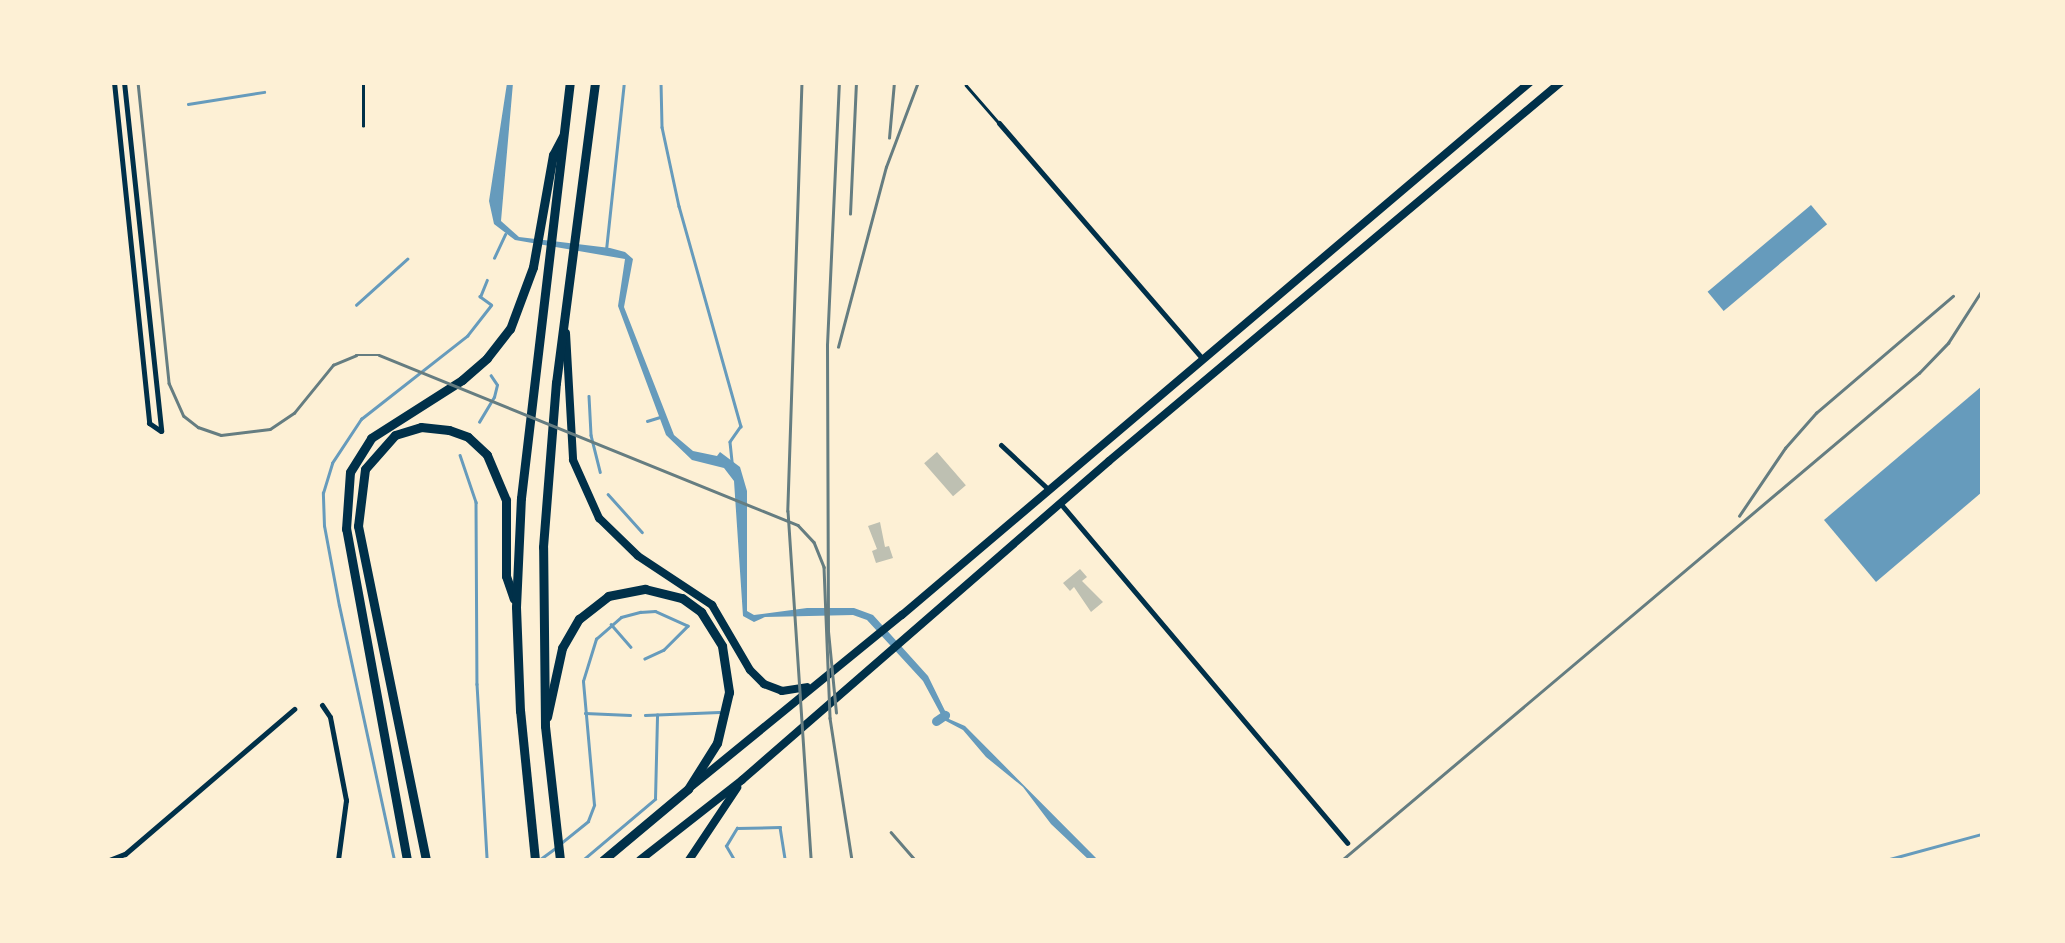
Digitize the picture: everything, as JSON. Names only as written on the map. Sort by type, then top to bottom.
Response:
[{"type":"highway","points":[[535,860],[516,607],[525,446],[570,82]]},
{"type":"highway","points":[[560,860],[545,726],[543,547],[595,82]]},
{"type":"highway","points":[[408,860],[346,529],[350,472],[371,438],[488,358],[518,312],[536,256],[552,155],[564,134]]},
{"type":"highway","points":[[426,860],[358,526],[365,469],[395,435],[421,427],[449,430],[478,444],[487,456],[506,500],[506,576],[516,607]]},
{"type":"highway","points":[[545,726],[562,648],[593,605],[631,589],[660,590],[682,598],[701,612],[715,632],[726,660],[729,692],[718,743],[688,789],[603,860]]},
{"type":"main road","points":[[688,789],[892,623],[1530,82]]},
{"type":"main road","points":[[640,860],[742,780],[879,656],[1562,82]]},
{"type":"main road","points":[[565,324],[573,460],[600,518],[638,556],[712,606],[750,670],[764,684],[793,692],[816,684]]},
{"type":"main road","points":[[1048,489],[1060,503]]},
{"type":"main road","points":[[689,860],[742,780]]},
{"type":"street","points":[[114,82],[149,423],[160,431],[124,82]]},
{"type":"street","points":[[999,123],[1202,358]]},
{"type":"street","points":[[1001,445],[1048,489]]},
{"type":"street","points":[[1060,503],[1347,842]]},
{"type":"street","points":[[322,705],[330,717],[346,800],[338,860]]},
{"type":"street","points":[[108,860],[137,844],[294,709]]},
{"type":"lane","points":[[362,126],[363,82]]},
{"type":"lane","points":[[966,85],[999,123]]},
{"type":"water","points":[[507,83],[513,83],[501,221],[519,237],[610,248],[633,259],[624,307],[674,435],[693,451],[717,456],[720,452],[740,467],[747,491],[747,611],[754,615],[807,608],[854,608],[873,615],[928,676],[949,719],[965,726],[1098,860],[1089,860],[1051,824],[1023,787],[986,757],[963,730],[944,720],[923,681],[867,620],[853,615],[765,617],[754,622],[743,616],[734,481],[724,468],[692,460],[666,435],[618,306],[625,259],[515,240],[494,224],[489,201]]},
{"type":"water","points":[[1811,205],[1827,224],[1724,311],[1708,292]]},
{"type":"water","points":[[1982,386],[1982,492],[1876,582],[1824,520]]},
{"type":"building","points":[[937,452],[966,485],[953,496],[924,463]]},
{"type":"building","points":[[880,522],[885,547],[889,546],[893,558],[876,563],[872,551],[877,549],[868,526]]},
{"type":"building","points":[[1080,569],[1087,577],[1082,581],[1103,602],[1091,612],[1074,587],[1070,591],[1063,583]]},
{"type":"waterway","points":[[606,250],[624,82]]},
{"type":"waterway","points":[[661,82],[662,127],[679,206],[741,426],[730,442],[732,462]]},
{"type":"waterway","points":[[188,104],[264,92]]},
{"type":"waterway","points":[[494,258],[505,234]]},
{"type":"waterway","points":[[356,305],[407,259]]},
{"type":"waterway","points":[[394,860],[339,606],[324,526],[323,493],[332,463],[361,419],[467,336],[491,305],[480,297],[487,280]]},
{"type":"waterway","points":[[479,422],[494,397],[497,385],[491,376]]},
{"type":"waterway","points":[[589,396],[591,435],[600,472]]},
{"type":"waterway","points":[[647,421],[660,417]]},
{"type":"waterway","points":[[460,455],[476,502],[477,684],[487,860]]},
{"type":"waterway","points":[[608,494],[642,532]]},
{"type":"waterway","points":[[560,844],[588,821],[594,805],[583,681],[596,639],[621,617],[640,612],[655,611],[688,626],[664,650],[645,659]]},
{"type":"waterway","points":[[611,624],[631,647]]},
{"type":"waterway","points":[[645,715],[719,712]]},
{"type":"waterway","points":[[585,713],[630,715]]},
{"type":"waterway","points":[[584,859],[655,799],[657,715]]},
{"type":"waterway","points":[[936,721],[945,715]]},
{"type":"waterway","points":[[734,860],[726,846],[737,828],[780,827],[785,860]]},
{"type":"waterway","points":[[1886,860],[1982,834]]},
{"type":"waterway","points":[[539,860],[554,849]]},
{"type":"tram line","points":[[138,82],[169,383],[184,416],[198,427],[221,435],[270,429],[294,413],[333,365],[356,355],[379,355],[798,525],[814,542],[824,567],[830,718],[852,860]]},
{"type":"railway","points":[[802,82],[788,511],[811,860]]},
{"type":"railway","points":[[836,713],[828,631],[827,345],[839,82]]},
{"type":"railway","points":[[850,214],[856,82]]},
{"type":"railway","points":[[889,138],[894,82]]},
{"type":"railway","points":[[838,347],[886,167],[918,82]]},
{"type":"railway","points":[[1342,860],[1919,373],[1948,343],[1982,290]]},
{"type":"railway","points":[[1739,516],[1785,448],[1816,413],[1953,296]]},
{"type":"railway","points":[[891,832],[915,860]]}]
